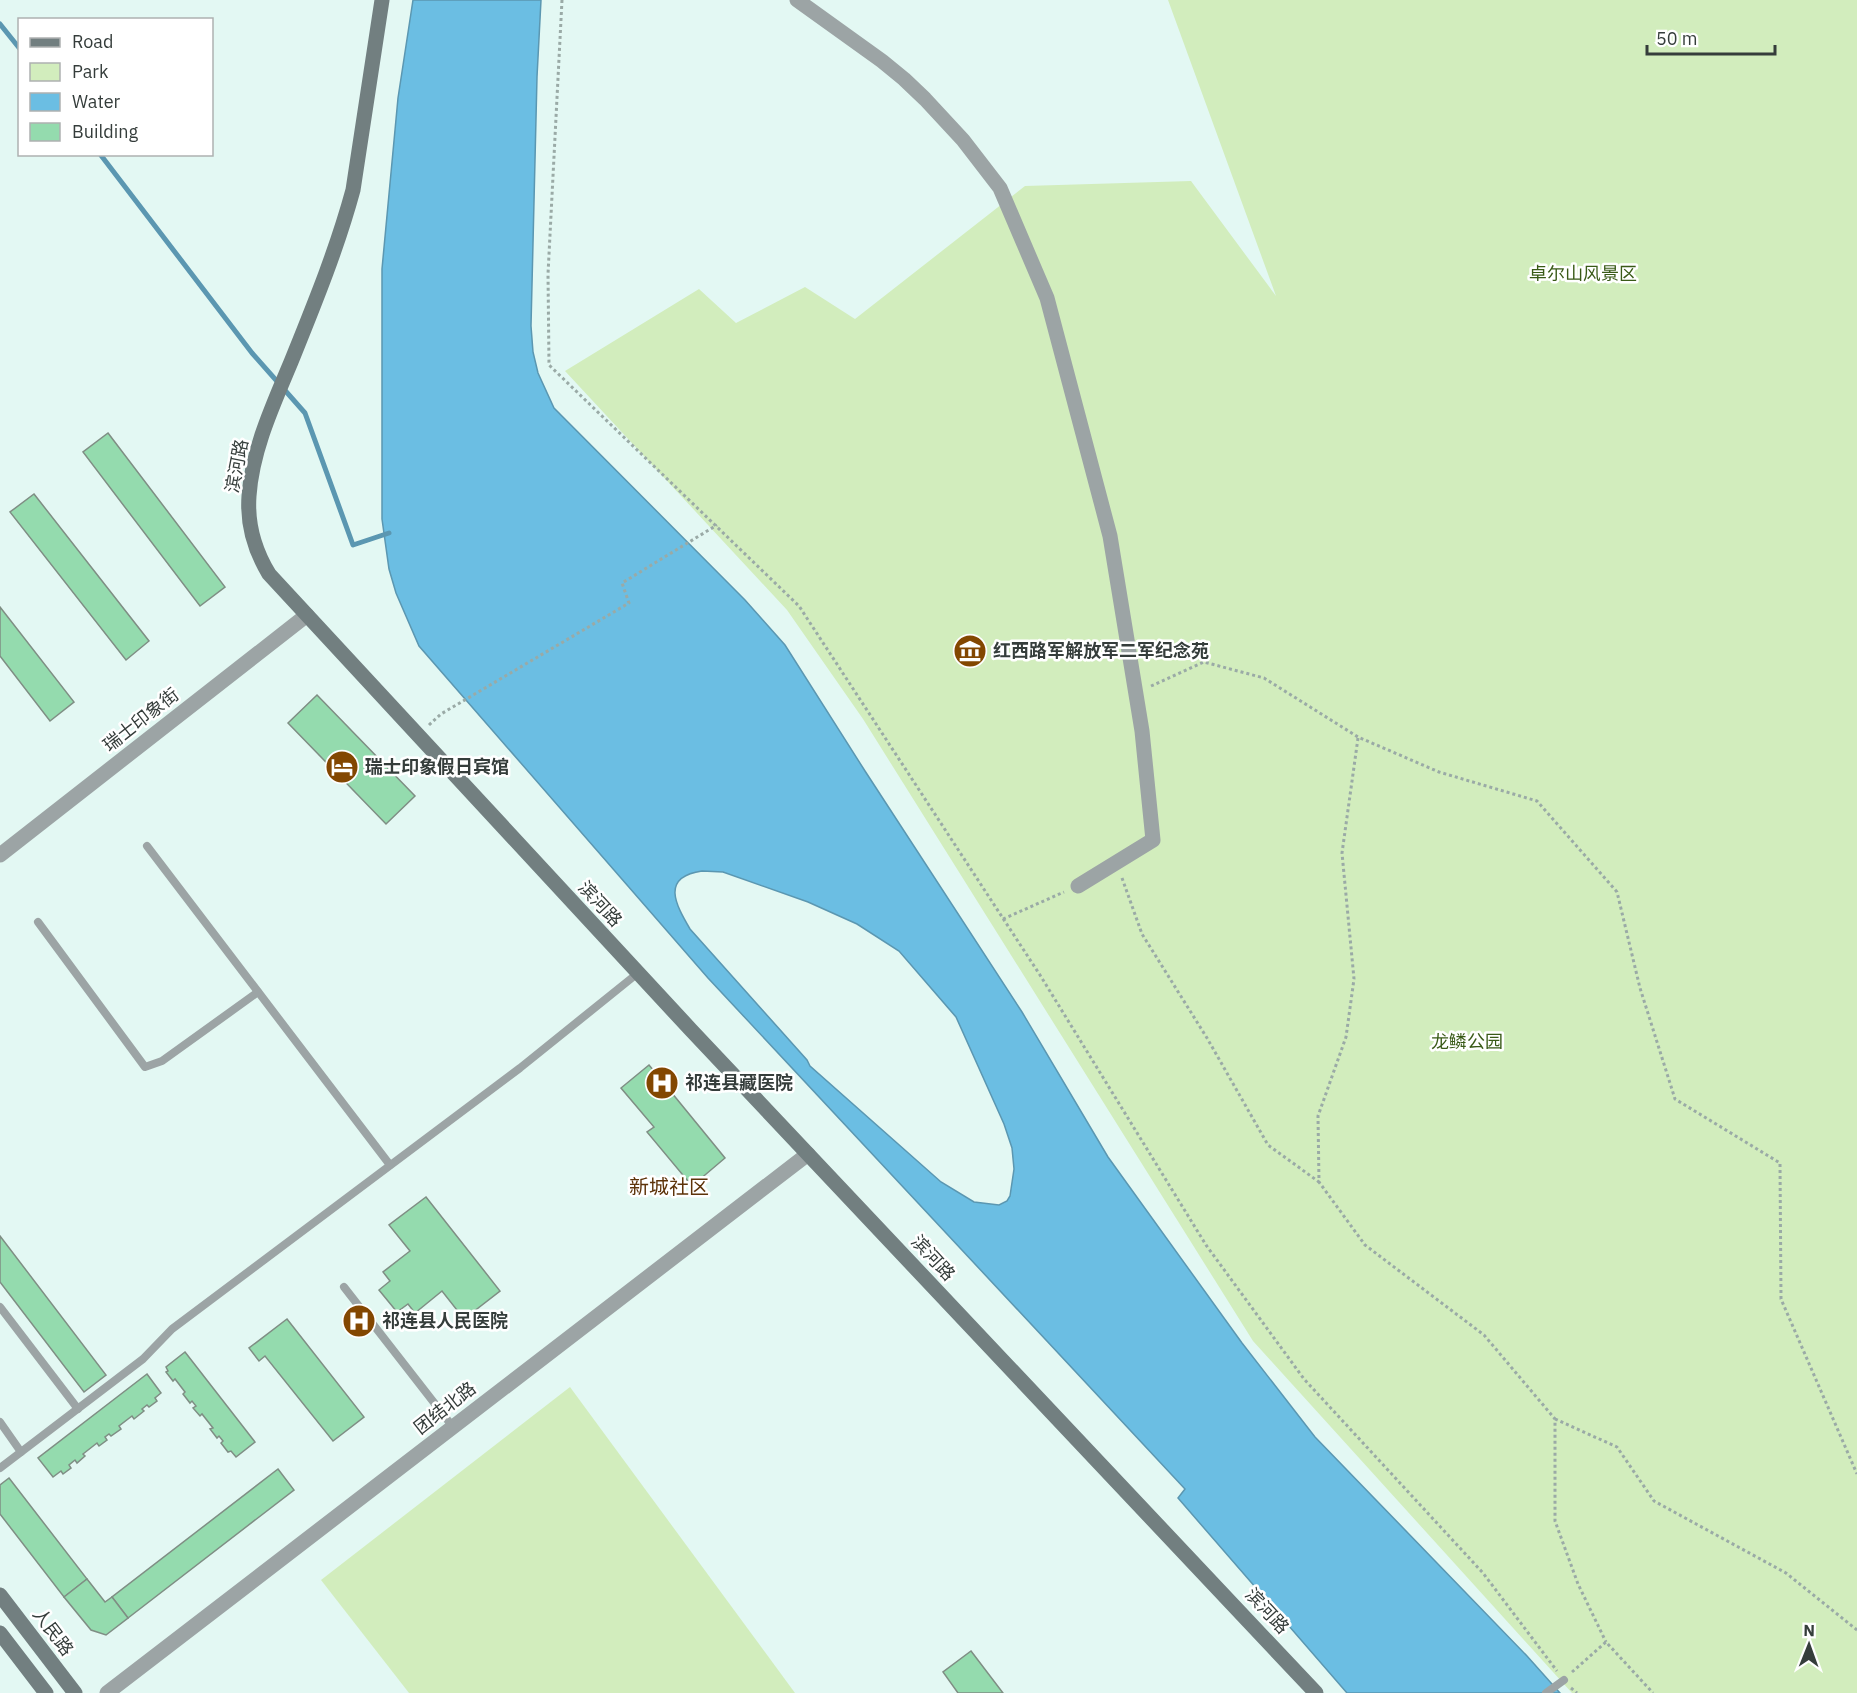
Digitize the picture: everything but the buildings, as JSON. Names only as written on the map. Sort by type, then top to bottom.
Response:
[{"type":"street","name":"滨河路","points":[[382,0],[353,190],[339,238],[270,412],[252,466],[249,497],[253,540],[262,562],[269,574],[638,973],[1316,1693]]},
{"type":"street","points":[[798,0],[882,61],[918,92],[963,140],[1000,188],[1047,298],[1110,536],[1142,731],[1153,840],[1078,886]]},
{"type":"street","name":"瑞士印象街","points":[[0,855],[307,615]]},
{"type":"street","name":"团结北路","points":[[107,1693],[808,1154]]},
{"type":"street","name":"人民路","points":[[0,1595],[75,1693]]},
{"type":"street","points":[[0,1633],[46,1693]]},
{"type":"lane","points":[[147,846],[390,1165]]},
{"type":"lane","points":[[38,922],[145,1067],[162,1061],[258,992]]},
{"type":"lane","points":[[0,1468],[143,1359],[172,1329],[520,1068],[638,973]]},
{"type":"lane","points":[[344,1287],[453,1427]]},
{"type":"lane","points":[[0,1308],[78,1409]]},
{"type":"lane","points":[[0,1422],[21,1452]]},
{"type":"lane","points":[[1546,1693],[1564,1680]]},
{"type":"path","points":[[562,0],[548,274],[549,365],[799,606],[1040,975],[1206,1245],[1304,1379],[1483,1573],[1564,1680],[1577,1693]]},
{"type":"path","points":[[441,714],[629,603],[622,583],[717,525]]},
{"type":"path","points":[[1136,693],[1204,662],[1264,678],[1358,737],[1439,772],[1537,801],[1617,892],[1640,988],[1675,1099],[1780,1163],[1781,1299],[1857,1474]]},
{"type":"path","points":[[1319,1182],[1318,1116],[1346,1037],[1354,979],[1342,853],[1358,737]]},
{"type":"path","points":[[1117,862],[1142,934],[1207,1038],[1268,1145],[1319,1182],[1365,1245],[1484,1335],[1555,1419],[1617,1447],[1654,1501],[1786,1573],[1857,1630]]},
{"type":"path","points":[[1003,919],[1078,886]]},
{"type":"path","points":[[1555,1419],[1555,1521],[1578,1584],[1606,1642],[1653,1693]]},
{"type":"path","points":[[1564,1680],[1606,1642]]},
{"type":"green space","name":"龙鳞公园","points":[[1168,0],[1857,0],[1857,1693],[1572,1693],[1253,1341],[863,719],[787,610],[565,371],[699,289],[736,323],[805,287],[855,319],[1025,186],[1191,181],[1276,296]]},
{"type":"green space","points":[[570,1387],[795,1693],[409,1693],[321,1580]]},
{"type":"water","points":[[413,0],[541,0],[531,326],[533,352],[538,373],[554,408],[745,600],[785,645],[1022,1012],[1108,1157],[1242,1343],[1315,1437],[1560,1693],[1347,1693],[1178,1498],[1185,1489],[708,978],[419,646],[396,593],[389,569],[382,519],[382,269],[398,98]],"holes":[[[702,871],[723,872],[808,902],[857,924],[899,951],[956,1017],[1004,1124],[1012,1148],[1014,1169],[1010,1196],[1007,1201],[999,1205],[974,1202],[941,1182],[810,1066],[690,929],[680,911],[675,893],[680,879]]]},
{"type":"waterway","points":[[0,24],[18,46]]},
{"type":"waterway","points":[[102,156],[252,353],[305,413],[353,545],[389,533]]},
{"type":"place","name":"红西路军解放军二军纪念苑","points":[[970,651]]},
{"type":"place","name":"瑞士印象假日宾馆","points":[[342,767]]},
{"type":"place","name":"祁连县藏医院","points":[[662,1083]]},
{"type":"place","name":"祁连县人民医院","points":[[359,1321]]},
{"type":"district","name":"新城社区","points":[[669,1187]]},
{"type":"park label","name":"卓尔山风景区","points":[[1583,274]]}]
